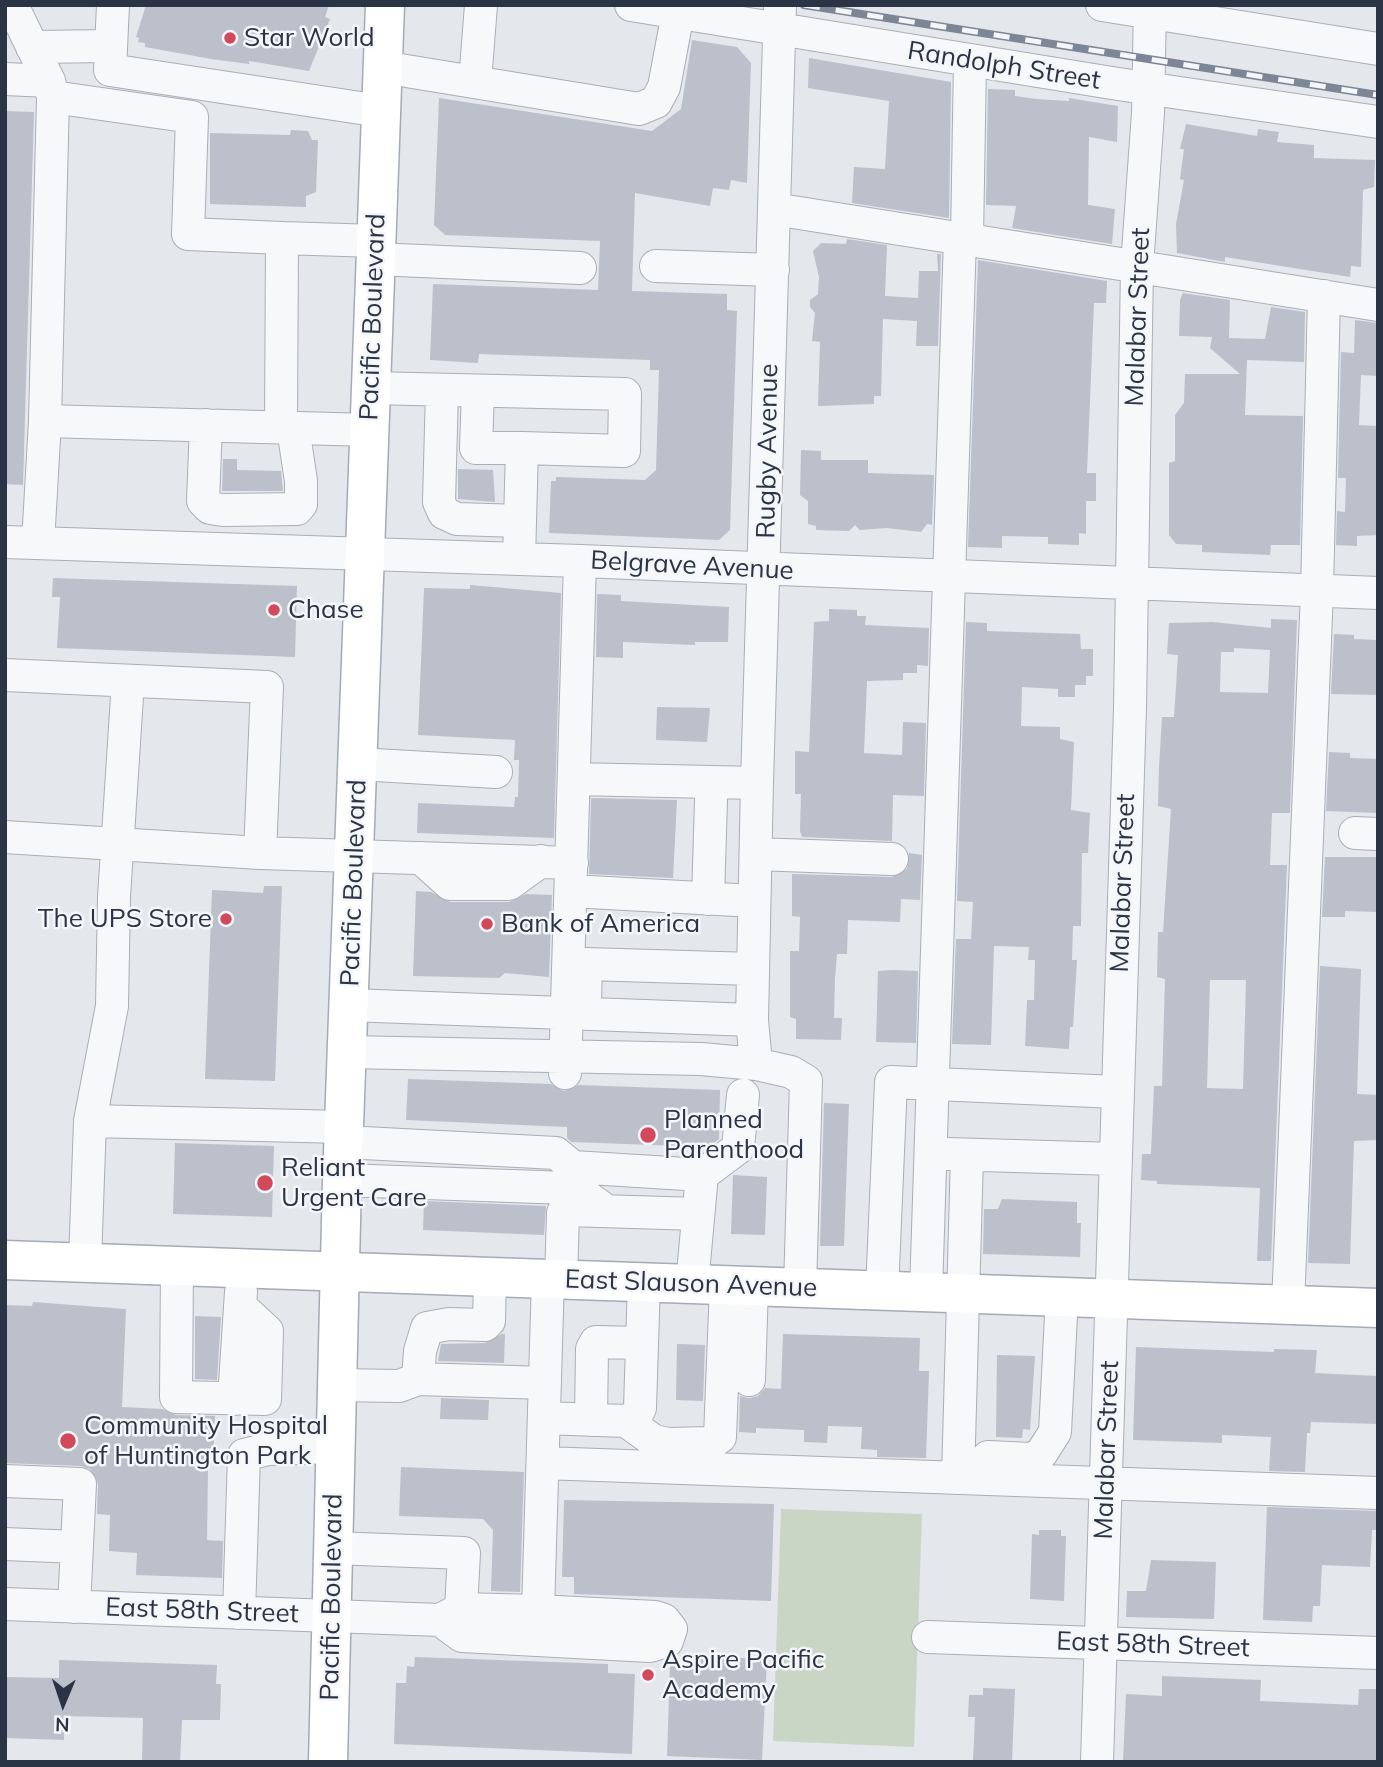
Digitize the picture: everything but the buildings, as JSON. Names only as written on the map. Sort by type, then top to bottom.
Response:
[{"type":"main road","name":"Pacific Boulevard","points":[[328,1762],[342,1180],[385,5]]},
{"type":"main road","name":"East Slauson Avenue","points":[[5,1260],[1378,1308]]},
{"type":"street","points":[[12,5],[51,89],[44,421],[38,544]]},
{"type":"street","points":[[110,58],[113,5]]},
{"type":"street","points":[[475,82],[481,5]]},
{"type":"street","name":"Randolph Street","points":[[631,5],[678,13],[780,17],[970,60],[1378,122]]},
{"type":"street","points":[[1102,5],[1150,9],[1378,49]]},
{"type":"street","name":"Malabar Street","points":[[1097,1762],[1133,584],[1137,266],[1150,9]]},
{"type":"street","points":[[382,67],[639,109],[656,102],[664,87],[678,13]]},
{"type":"street","name":"Rugby Avenue","points":[[756,1064],[752,1020],[754,901],[780,17]]},
{"type":"street","points":[[32,47],[110,58],[380,111]]},
{"type":"street","points":[[926,1292],[949,577],[970,60]]},
{"type":"street","points":[[5,79],[192,117],[188,234],[282,238],[376,250],[580,268]]},
{"type":"street","points":[[774,209],[1378,305]]},
{"type":"street","points":[[206,425],[204,501],[210,508],[297,509],[301,504],[301,481],[287,427],[282,238]]},
{"type":"street","points":[[656,266],[772,270]]},
{"type":"street","points":[[1288,1305],[1317,591],[1324,296]]},
{"type":"street","points":[[371,388],[625,394],[624,451],[475,447],[478,391]]},
{"type":"street","points":[[442,390],[439,502],[444,513],[457,519],[520,521]]},
{"type":"street","points":[[44,421],[370,429]]},
{"type":"street","points":[[519,559],[522,449]]},
{"type":"street","name":"Belgrave Avenue","points":[[5,542],[580,561],[1378,593]]},
{"type":"street","points":[[576,1013],[561,872],[574,779],[580,561]]},
{"type":"street","points":[[5,675],[267,687],[260,853]]},
{"type":"street","points":[[85,1262],[90,1121],[112,1006],[117,844],[128,681]]},
{"type":"street","points":[[358,764],[496,772]]},
{"type":"street","points":[[574,779],[757,783]]},
{"type":"street","points":[[708,899],[711,800]]},
{"type":"street","points":[[5,837],[260,853],[421,858],[561,872],[708,899],[754,901]]},
{"type":"street","points":[[756,854],[892,859]]},
{"type":"street","points":[[571,1062],[576,1013],[586,964],[753,969]]},
{"type":"street","points":[[701,1059],[703,968]]},
{"type":"street","points":[[349,1005],[752,1020]]},
{"type":"street","points":[[424,1008],[424,1054]]},
{"type":"street","points":[[347,1052],[571,1062],[701,1059],[756,1064],[791,1072],[806,1081],[800,1288]]},
{"type":"street","points":[[882,1291],[891,1082],[1116,1092]]},
{"type":"street","points":[[90,1121],[344,1134],[556,1153],[573,1167],[702,1175],[738,1148],[743,1094]]},
{"type":"street","points":[[931,1153],[1115,1159]]},
{"type":"street","points":[[959,1460],[967,1154]]},
{"type":"street","points":[[702,1175],[698,1214],[723,1285],[749,1380]]},
{"type":"street","points":[[342,1180],[567,1188],[583,1194],[607,1211]]},
{"type":"street","points":[[538,1611],[545,1383],[564,1213],[567,1210],[698,1214]]},
{"type":"street","points":[[177,1265],[176,1397],[265,1399],[267,1331],[240,1306],[242,1267]]},
{"type":"street","points":[[449,1275],[449,1324]]},
{"type":"street","points":[[418,1378],[420,1351],[427,1328],[449,1324],[485,1325],[489,1321],[490,1277]]},
{"type":"street","points":[[544,1418],[626,1420],[636,1416],[640,1408],[644,1282]]},
{"type":"street","points":[[626,1420],[640,1433],[661,1443],[711,1443],[720,1437],[723,1285]]},
{"type":"street","points":[[959,1460],[1030,1444],[1037,1430],[1042,1369],[1060,1347],[1062,1297]]},
{"type":"street","points":[[592,1420],[592,1349],[596,1342],[642,1343]]},
{"type":"street","points":[[337,1385],[399,1387],[418,1378],[545,1383]]},
{"type":"street","points":[[239,1613],[244,1455],[268,1450],[336,1447]]},
{"type":"street","points":[[543,1463],[959,1460],[1105,1483],[1378,1493]]},
{"type":"street","points":[[5,1481],[80,1484],[74,1606]]},
{"type":"street","points":[[5,1544],[77,1547]]},
{"type":"street","points":[[333,1548],[464,1553],[451,1615]]},
{"type":"street","name":"East 58th Street","points":[[5,1604],[332,1616],[538,1611],[655,1617],[668,1624],[670,1636],[660,1645],[650,1646],[462,1636],[451,1615]]},
{"type":"street","name":"East 58th Street","points":[[928,1637],[1378,1653]]},
{"type":"green space","points":[[781,1509],[922,1514],[914,1747],[773,1741]]},
{"type":"railway","points":[[804,5],[1378,95]]},
{"type":"place","name":"Star World","points":[[230,38]]},
{"type":"place","name":"Chase","points":[[274,610]]},
{"type":"place","name":"The UPS Store","points":[[226,919]]},
{"type":"place","name":"Bank of America","points":[[487,924]]},
{"type":"place","name":"Planned Parenthood","points":[[648,1135]]},
{"type":"place","name":"Reliant Urgent Care","points":[[265,1183]]},
{"type":"place","name":"Community Hospital of Huntington Park","points":[[68,1441]]},
{"type":"place","name":"Aspire Pacific Academy","points":[[648,1675]]}]
